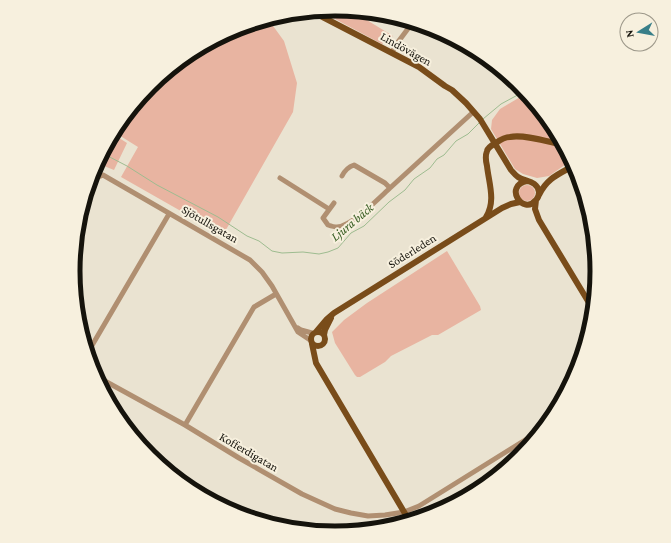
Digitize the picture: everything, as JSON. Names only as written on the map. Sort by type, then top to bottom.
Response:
[{"type":"main road","name":"Lindövägen","points":[[323,17],[419,67],[456,93],[474,112],[479,122],[516,176],[529,182]]},
{"type":"main road","name":"Lindövägen","points":[[445,86],[479,122]]},
{"type":"main road","points":[[486,219],[491,208],[492,198],[486,160],[486,153],[488,149],[494,144],[510,136],[537,139],[557,143]]},
{"type":"main road","name":"Lindövägen","points":[[494,144],[514,180],[516,191]]},
{"type":"main road","points":[[523,204],[533,203],[538,198],[546,184],[569,168]]},
{"type":"main road","points":[[539,220],[517,198],[516,191],[520,183],[542,182],[553,178]]},
{"type":"main road","points":[[529,182],[538,187],[539,191],[535,209],[539,220],[589,303]]},
{"type":"main road","name":"Söderleden","points":[[314,333],[334,313],[502,208],[510,201],[516,191]]},
{"type":"main road","name":"Söderleden","points":[[502,208],[515,203],[523,204]]},
{"type":"main road","points":[[320,369],[317,356],[325,340],[324,335],[328,321],[334,313]]},
{"type":"main road","points":[[324,335],[320,332],[314,333],[311,336],[316,363],[407,517]]},
{"type":"main road","points":[[311,342],[318,346],[322,345]]},
{"type":"street","points":[[392,52],[409,27]]},
{"type":"street","points":[[334,203],[323,218],[328,225],[338,227],[345,225],[356,218],[471,114]]},
{"type":"street","points":[[342,176],[346,169],[354,165],[385,183],[390,188]]},
{"type":"street","name":"Sjötullsgatan","points":[[98,177],[103,176],[250,260],[262,272],[298,332],[311,342]]},
{"type":"street","points":[[280,178],[329,209]]},
{"type":"street","points":[[92,346],[169,214]]},
{"type":"street","points":[[185,425],[254,307],[276,294]]},
{"type":"street","points":[[295,326],[301,330],[314,333]]},
{"type":"street","name":"Kofferdigatan","points":[[104,381],[185,425],[302,494],[336,509],[368,516],[404,512],[419,506],[531,437]]},
{"type":"shaded area","points":[[330,16],[363,18],[393,36],[382,44]]},
{"type":"shaded area","points":[[272,24],[284,41],[297,83],[293,112],[223,235],[121,177],[138,147],[120,135],[143,103],[167,79],[194,59],[222,42],[238,35]]},
{"type":"shaded area","points":[[521,96],[548,130],[567,163],[549,176],[537,178],[523,174],[515,169],[491,129],[492,120],[500,109]]},
{"type":"shaded area","points":[[118,137],[127,143],[114,170],[103,165]]},
{"type":"shaded area","points":[[524,185],[530,185],[535,190],[533,199],[530,201],[524,201],[519,196],[519,190]]},
{"type":"shaded area","points":[[447,251],[481,310],[438,335],[432,335],[391,356],[385,362],[360,377],[357,377],[335,343],[332,332],[344,320],[367,303]]},
{"type":"waterway","name":"Ljura bäck","points":[[483,119],[501,104],[519,94]]},
{"type":"waterway","name":"Ljura bäck","points":[[107,156],[157,185],[218,217],[247,236],[259,241],[272,251],[282,253],[303,252],[319,254],[338,248],[351,233],[364,226],[389,202],[405,190],[414,179],[430,168],[437,159],[444,155],[456,141],[468,134],[479,123]]}]
